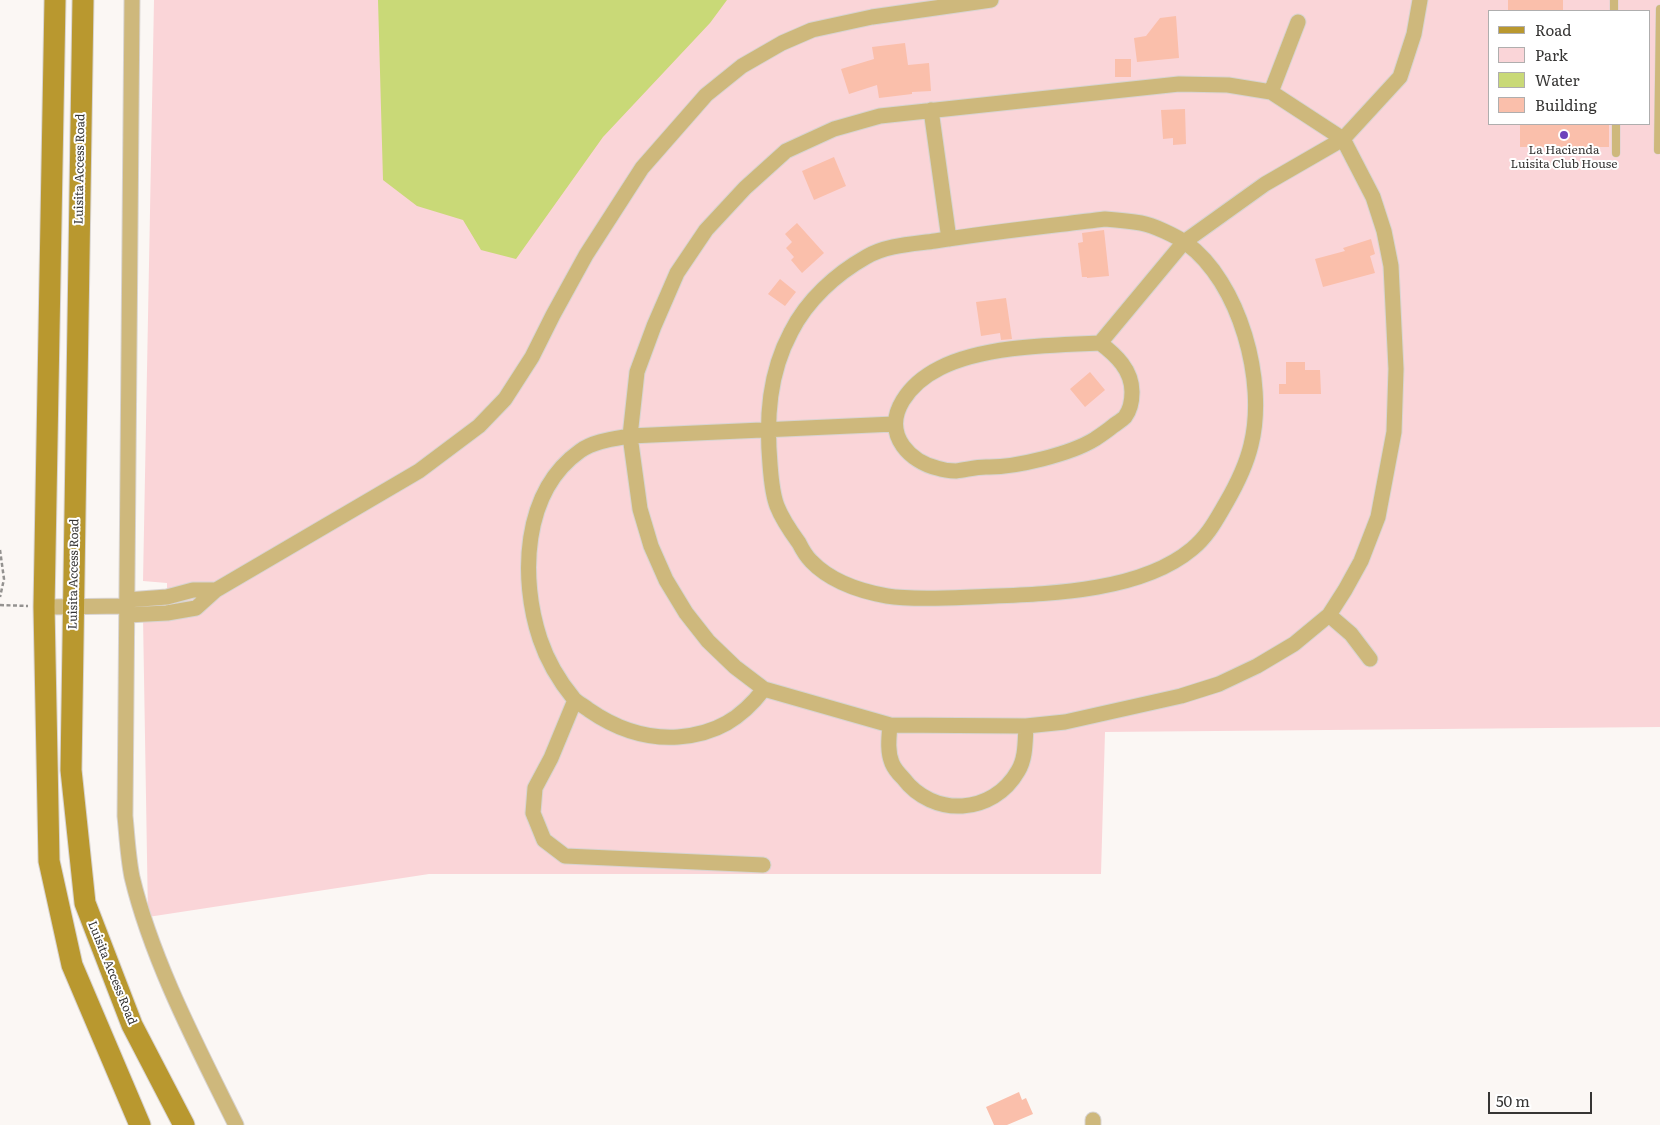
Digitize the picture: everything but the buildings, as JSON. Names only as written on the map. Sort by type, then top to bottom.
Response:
[{"type":"main road","points":[[55,0],[44,607],[50,861],[72,965],[140,1125]]},
{"type":"main road","name":"Luisita Access Road","points":[[83,0],[70,770],[85,903],[132,1025],[184,1125]]},
{"type":"street","points":[[132,0],[125,816],[132,875],[147,929],[173,991],[236,1125]]},
{"type":"street","points":[[44,607],[127,607],[167,613],[196,608],[216,590],[419,471],[479,426],[505,399],[532,357],[586,255],[642,168],[706,95],[742,66],[782,43],[812,30],[872,17],[992,0]]},
{"type":"street","points":[[1100,344],[1184,242],[1266,184],[1344,140],[1400,77],[1414,34],[1420,0]]},
{"type":"street","points":[[1271,92],[1298,22]]},
{"type":"street","points":[[1180,84],[1228,85],[1271,92],[1344,140],[1373,197],[1384,231],[1391,266],[1396,369],[1394,432],[1378,517],[1361,561],[1328,615],[1294,644],[1257,666],[1219,684],[1181,696],[1103,715],[1065,722],[1026,726],[890,725],[764,690],[735,667],[708,640],[686,613],[666,580],[651,546],[640,509],[630,436],[637,372],[677,273],[706,230],[744,188],[786,151],[834,129],[880,116],[1180,84]]},
{"type":"street","points":[[930,110],[949,239]]},
{"type":"street","points":[[1105,219],[1144,223],[1184,242],[1201,256],[1217,276],[1230,298],[1241,322],[1256,392],[1256,416],[1252,442],[1245,465],[1236,486],[1211,529],[1196,546],[1178,560],[1157,570],[1124,581],[1091,588],[1024,595],[892,597],[862,591],[836,580],[810,560],[792,534],[776,505],[771,477],[767,430],[771,390],[780,358],[791,331],[805,310],[825,287],[869,255],[891,248],[1105,219]]},
{"type":"street","points":[[1100,344],[1110,350],[1127,370],[1132,386],[1132,404],[1125,418],[1094,440],[1057,455],[998,467],[976,467],[955,471],[936,468],[921,462],[907,452],[898,438],[894,424],[898,410],[913,387],[923,378],[941,367],[961,360],[1010,349],[1035,346],[1100,344]]},
{"type":"street","points":[[764,690],[751,706],[722,726],[688,736],[670,738],[650,737],[631,731],[602,719],[575,700],[555,672],[541,642],[534,620],[528,568],[535,517],[542,498],[552,478],[564,464],[581,450],[598,442],[630,436],[894,424]]},
{"type":"street","points":[[1328,615],[1352,634],[1370,659]]},
{"type":"street","points":[[575,700],[551,758],[535,788],[533,813],[544,840],[565,856],[763,865]]},
{"type":"street","points":[[890,725],[889,749],[892,763],[910,788],[936,803],[967,806],[983,803],[998,795],[1010,783],[1019,770],[1024,756],[1026,726]]},
{"type":"lane","points":[[1658,150],[1660,9]]},
{"type":"lane","points":[[1616,125],[1616,153]]},
{"type":"path","points":[[0,550],[4,579],[0,597]]},
{"type":"path","points":[[0,605],[44,607]]},
{"type":"green space","points":[[154,0],[1660,0],[1660,727],[1105,732],[1101,874],[429,874],[148,917],[143,617],[167,613],[167,583],[143,581]]},
{"type":"water","points":[[378,0],[727,0],[710,23],[603,137],[516,259],[481,250],[463,220],[417,206],[383,180]]},
{"type":"place","name":"La Hacienda Luisita Club House","points":[[1564,135]]}]
